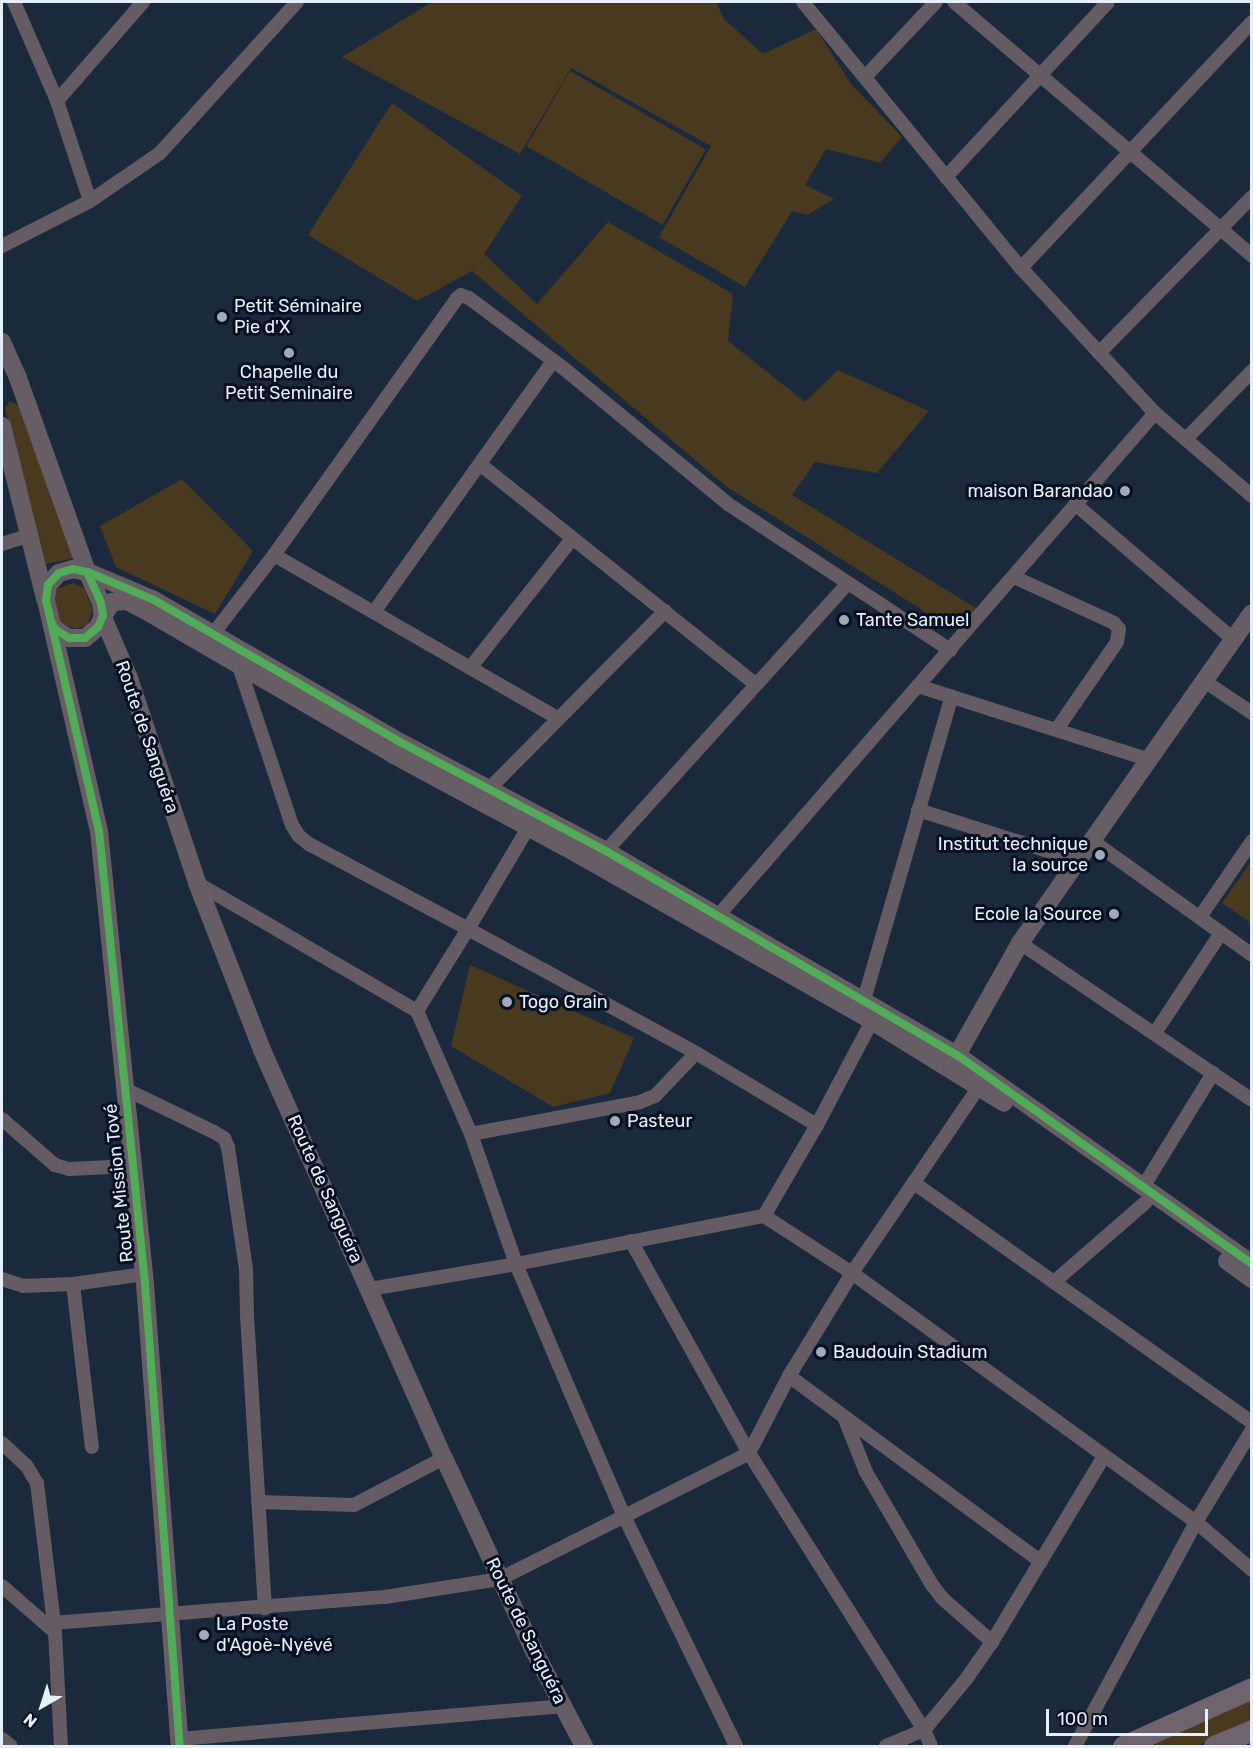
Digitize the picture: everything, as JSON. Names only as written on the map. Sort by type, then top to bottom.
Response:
[{"type":"main road","points":[[1123,1746],[1251,1688]]},
{"type":"main road","points":[[1214,1746],[1251,1730]]},
{"type":"street","points":[[14,2],[57,101],[90,201]]},
{"type":"street","points":[[57,101],[143,2]]},
{"type":"street","points":[[2,246],[90,201],[166,148],[297,2]]},
{"type":"street","points":[[803,2],[1021,268],[1155,412],[1251,496]]},
{"type":"street","points":[[866,77],[936,2]]},
{"type":"street","points":[[954,2],[1251,256]]},
{"type":"street","points":[[946,177],[1108,2]]},
{"type":"street","points":[[1021,268],[1132,153],[1251,22]]},
{"type":"street","points":[[1099,353],[1222,230],[1251,197]]},
{"type":"street","points":[[213,634],[274,555],[457,298],[461,296],[469,298],[553,361],[728,504],[950,650]]},
{"type":"street","points":[[2,342],[10,380],[101,603],[103,616]]},
{"type":"street","points":[[374,612],[553,361]]},
{"type":"street","points":[[1186,439],[1251,371]]},
{"type":"street","points":[[713,923],[1155,412]]},
{"type":"street","points":[[2,426],[51,622],[61,635],[85,636],[98,627],[112,602],[127,602],[239,666],[532,821],[713,923],[872,1021],[955,1062],[979,1087],[1251,1264]]},
{"type":"street","points":[[481,465],[755,684]]},
{"type":"street","points":[[1075,504],[1233,639]]},
{"type":"street","points":[[2,544],[30,535]]},
{"type":"street","points":[[470,668],[572,539]]},
{"type":"street","points":[[274,555],[557,718]]},
{"type":"street","points":[[46,600],[48,585],[58,573],[73,568],[154,600],[400,742],[490,788],[532,821],[606,851],[713,923],[864,1000],[1144,1195],[1251,1279]]},
{"type":"street","points":[[1014,577],[1114,623],[1119,629],[1117,642],[1057,729]]},
{"type":"street","points":[[606,851],[848,583]]},
{"type":"street","points":[[490,788],[665,611]]},
{"type":"street","points":[[955,1062],[1020,943],[1251,613]]},
{"type":"street","name":"Route de Sanguéra","points":[[103,616],[129,678],[197,883],[262,1050],[444,1458],[500,1579],[584,1746]]},
{"type":"street","name":"Route Mission Tové","points":[[51,622],[66,696],[99,831],[144,1274],[180,1742]]},
{"type":"street","points":[[66,696],[70,652],[74,637],[85,636],[98,629],[129,678]]},
{"type":"street","points":[[239,666],[292,825],[299,836],[309,844],[696,1053],[817,1125]]},
{"type":"street","points":[[1204,681],[1251,713]]},
{"type":"street","points":[[918,686],[1147,759]]},
{"type":"street","points":[[864,1000],[952,696]]},
{"type":"street","points":[[918,810],[1077,860]]},
{"type":"street","points":[[417,1011],[532,821]]},
{"type":"street","points":[[1091,840],[1251,955]]},
{"type":"street","points":[[1200,917],[1251,841]]},
{"type":"street","points":[[197,883],[417,1011],[471,1134],[516,1264],[624,1516],[736,1746]]},
{"type":"street","points":[[1155,1033],[1221,933]]},
{"type":"street","points":[[1020,943],[1251,1100]]},
{"type":"street","points":[[764,1216],[817,1125],[872,1021]]},
{"type":"street","points":[[471,1134],[640,1102],[659,1092],[696,1053]]},
{"type":"street","points":[[1054,1282],[1144,1195],[1213,1073]]},
{"type":"street","points":[[2,1586],[54,1628],[170,1615],[420,1593],[500,1579],[749,1453],[789,1376],[852,1273],[979,1087]]},
{"type":"street","points":[[125,1089],[214,1132],[224,1138],[228,1147],[246,1269],[265,1608]]},
{"type":"street","points":[[2,1119],[56,1165],[69,1169],[132,1166]]},
{"type":"street","points":[[914,1183],[1251,1422]]},
{"type":"street","points":[[370,1289],[516,1264],[764,1216],[852,1273],[1196,1522],[1251,1570]]},
{"type":"street","points":[[631,1241],[749,1453],[924,1730],[931,1746]]},
{"type":"street","points":[[3,1282],[23,1286],[73,1284],[144,1274]]},
{"type":"street","points":[[73,1284],[92,1447]]},
{"type":"street","points":[[789,1376],[1041,1562]]},
{"type":"street","points":[[843,1416],[866,1472],[932,1585],[942,1598],[992,1642]]},
{"type":"street","points":[[1075,1746],[1196,1522],[1251,1430]]},
{"type":"street","points":[[2,1443],[26,1465],[37,1483],[54,1628],[61,1746]]},
{"type":"street","points":[[886,1746],[924,1730],[992,1642],[1104,1456]]},
{"type":"street","points":[[258,1502],[354,1505],[444,1458]]},
{"type":"street","points":[[180,1742],[562,1706]]},
{"type":"street","points":[[2,1739],[11,1746]]},
{"type":"shaded area","points":[[432,2],[716,2],[724,19],[763,54],[816,29],[851,84],[902,137],[880,163],[826,149],[805,185],[834,199],[807,215],[792,211],[745,287],[659,237],[711,146],[571,68],[520,154],[342,57]]},
{"type":"shaded area","points":[[570,71],[706,150],[662,225],[526,146]]},
{"type":"shaded area","points":[[392,103],[522,196],[484,254],[537,304],[608,222],[733,294],[728,341],[805,402],[838,370],[929,411],[877,473],[815,462],[792,495],[979,610],[946,625],[727,487],[472,271],[417,301],[308,235]]},
{"type":"shaded area","points":[[10,401],[19,406],[75,558],[46,564],[5,408]]},
{"type":"shaded area","points":[[182,479],[253,551],[215,614],[116,567],[100,526]]},
{"type":"shaded area","points":[[73,583],[84,588],[93,610],[87,625],[77,629],[62,624],[56,610],[57,589]]},
{"type":"shaded area","points":[[1251,862],[1251,923],[1222,903]]},
{"type":"shaded area","name":"Togo Grain","points":[[470,965],[634,1038],[610,1093],[553,1107],[451,1046]]},
{"type":"shaded area","points":[[1251,1696],[1251,1722],[1197,1746],[1146,1746]]},
{"type":"cycle path","points":[[51,622],[55,629],[69,638],[85,638],[98,627],[103,616],[101,603],[87,572],[73,569],[59,573],[48,585],[46,600],[99,831],[145,1284],[180,1746]]},
{"type":"cycle path","points":[[88,572],[154,600],[400,742],[606,851],[957,1055],[1252,1264]]},
{"type":"place","name":"Petit Séminaire Pie d'X","points":[[222,317]]},
{"type":"place","name":"Chapelle du Petit Seminaire","points":[[289,353]]},
{"type":"place","name":"maison Barandao","points":[[1125,491]]},
{"type":"place","name":"Tante Samuel","points":[[844,620]]},
{"type":"place","name":"Institut technique la source","points":[[1100,855]]},
{"type":"place","name":"Ecole la Source","points":[[1114,914]]},
{"type":"place","name":"Togo Grain","points":[[507,1002]]},
{"type":"place","name":"Pasteur","points":[[615,1121]]},
{"type":"place","name":"Baudouin Stadium","points":[[821,1352]]},
{"type":"place","name":"La Poste d'Agoè-Nyévé","points":[[204,1635]]}]
